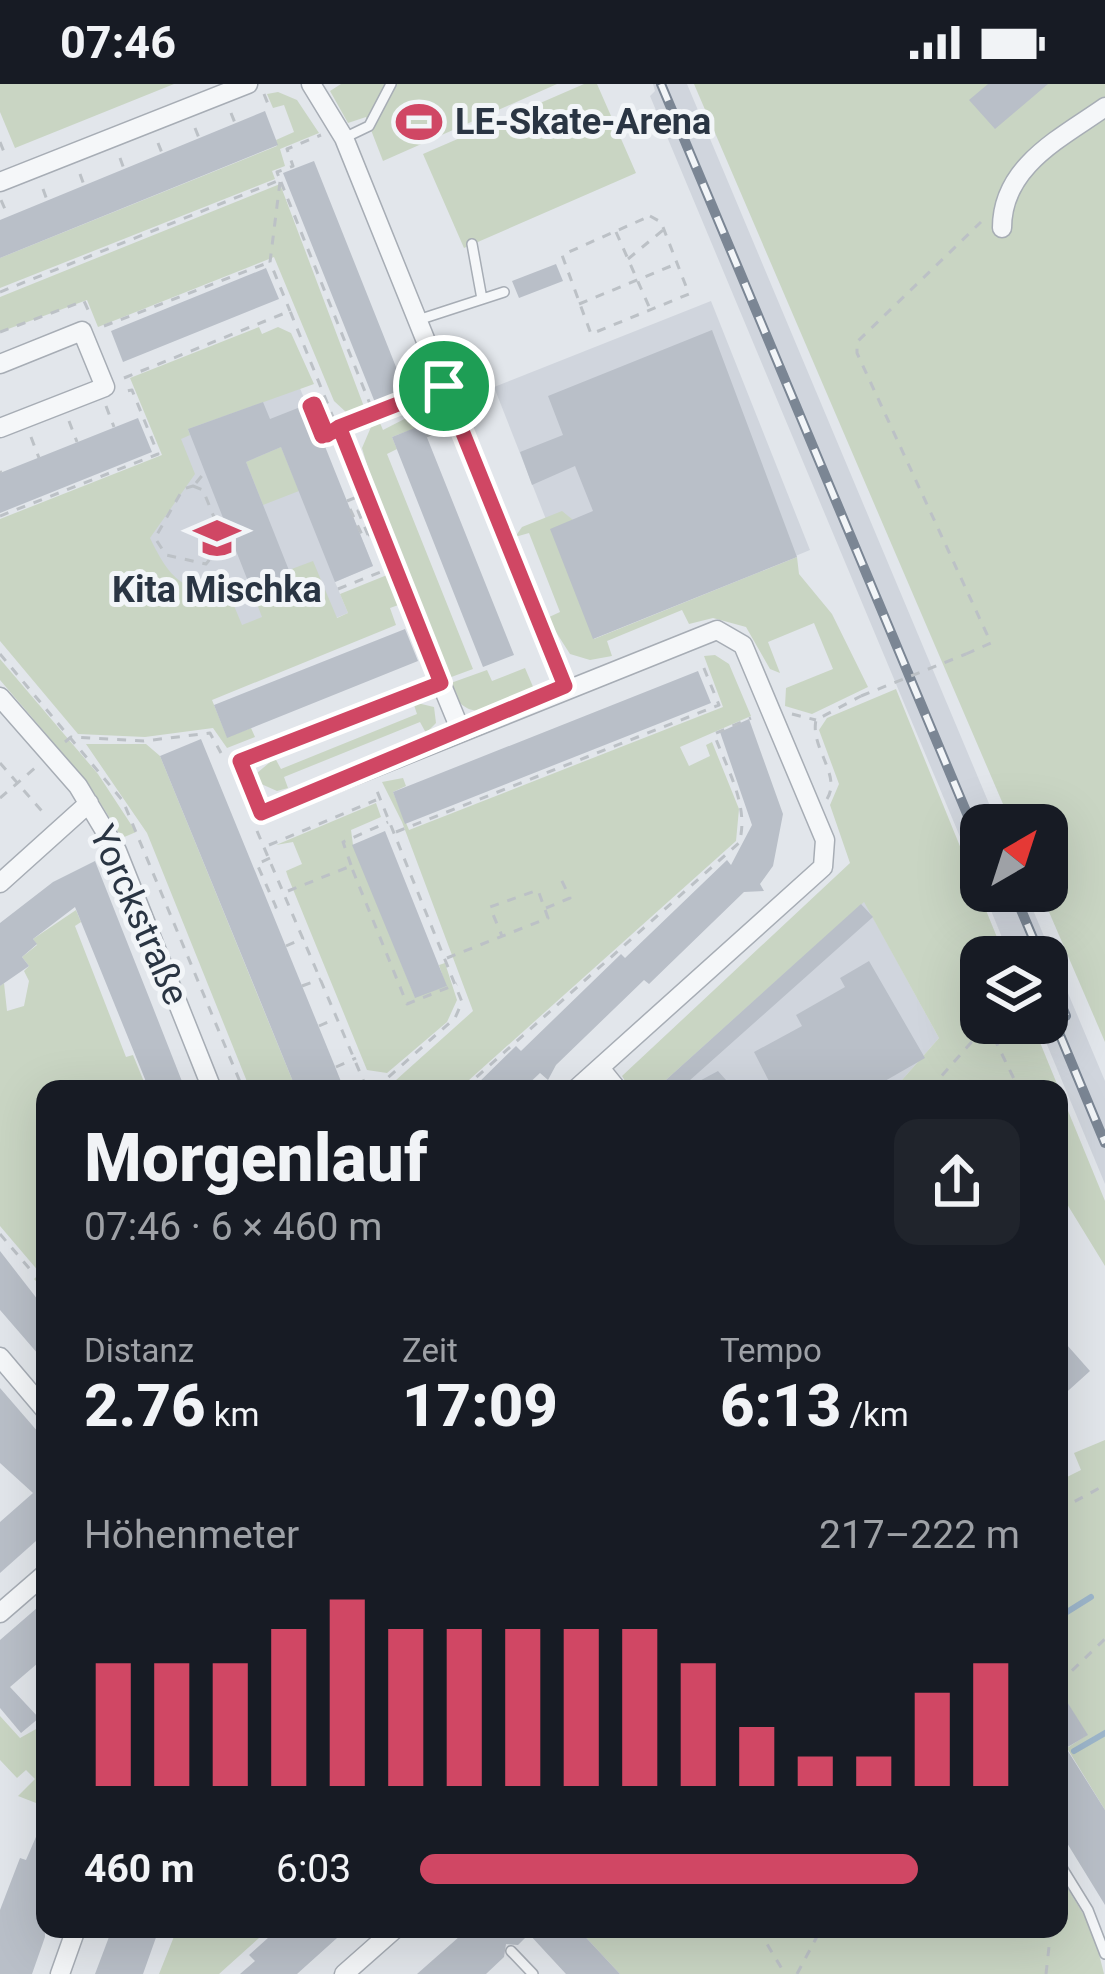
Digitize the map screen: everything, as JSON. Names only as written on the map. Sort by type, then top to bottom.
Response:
[{"type":"street","points":[[311,84],[344,138],[565,686]]},
{"type":"street","points":[[0,182],[256,88]]},
{"type":"street","points":[[1002,219],[1010,182],[1027,161],[1105,107]]},
{"type":"street","points":[[0,364],[89,330],[105,387],[0,428]]},
{"type":"street","points":[[460,729],[441,683],[240,761],[261,813],[565,686],[728,633],[746,653],[825,840],[823,867],[587,1080]]},
{"type":"street","name":"Yorckstraße","points":[[0,697],[89,803],[117,851],[208,1080]]},
{"type":"street","points":[[0,883],[89,803]]},
{"type":"street","points":[[600,1069],[609,1080]]},
{"type":"street","points":[[0,1357],[36,1399]]},
{"type":"street","points":[[0,1613],[36,1582]]},
{"type":"street","points":[[60,1974],[73,1938]]},
{"type":"street","points":[[344,1974],[384,1938]]},
{"type":"lane","points":[[344,138],[369,126],[392,84]]},
{"type":"lane","points":[[472,244],[482,299]]},
{"type":"lane","points":[[418,320],[504,292]]},
{"type":"lane","points":[[1068,1878],[1088,1910],[1105,1954]]},
{"type":"lane","points":[[511,1951],[533,1974]]},
{"type":"path","points":[[256,88],[270,110]]},
{"type":"path","points":[[228,106],[235,124]]},
{"type":"path","points":[[193,120],[199,138]]},
{"type":"path","points":[[344,138],[325,133],[287,149],[293,166],[277,172],[374,414]]},
{"type":"path","points":[[154,136],[162,153]]},
{"type":"path","points":[[117,151],[124,169]]},
{"type":"path","points":[[77,167],[84,185]]},
{"type":"path","points":[[280,180],[270,262],[441,683]]},
{"type":"path","points":[[0,292],[280,180]]},
{"type":"path","points":[[40,182],[47,200]]},
{"type":"path","points":[[1,198],[8,216]]},
{"type":"path","points":[[790,713],[815,720],[991,643],[856,353],[857,343],[992,211],[1002,219]]},
{"type":"path","points":[[650,216],[664,229],[689,294],[591,334],[562,255],[650,216]]},
{"type":"path","points":[[628,259],[664,229]]},
{"type":"path","points":[[615,231],[651,312]]},
{"type":"path","points":[[0,332],[84,301],[89,330],[270,262]]},
{"type":"path","points":[[578,304],[679,263]]},
{"type":"path","points":[[0,516],[158,454],[131,390],[122,392],[117,381],[290,310]]},
{"type":"path","points":[[327,435],[314,404],[322,436],[327,435],[444,386]]},
{"type":"path","points":[[103,399],[115,427]]},
{"type":"path","points":[[66,414],[76,442]]},
{"type":"path","points":[[427,436],[447,428]]},
{"type":"path","points":[[28,430],[39,458]]},
{"type":"path","points":[[195,486],[197,475],[205,472]]},
{"type":"path","points":[[184,489],[203,490],[224,542],[220,546],[206,564],[166,555],[154,538],[184,489]]},
{"type":"path","points":[[347,501],[365,493]]},
{"type":"path","points":[[350,509],[363,537],[368,536],[358,511],[370,506]]},
{"type":"path","points":[[220,546],[226,551],[235,548]]},
{"type":"path","points":[[338,589],[394,566]]},
{"type":"path","points":[[396,832],[719,705],[699,642]]},
{"type":"path","points":[[0,654],[123,801],[144,841],[239,1080]]},
{"type":"path","points":[[474,1080],[741,846],[745,826],[740,802],[713,734],[758,716]]},
{"type":"path","points":[[815,720],[816,742],[832,782],[824,801]]},
{"type":"path","points":[[0,798],[71,736],[144,741],[210,733],[221,754]]},
{"type":"path","points":[[724,762],[732,759]]},
{"type":"path","points":[[0,763],[49,818]]},
{"type":"path","points":[[373,782],[462,1002],[455,1018],[385,1080]]},
{"type":"path","points":[[267,845],[380,798]]},
{"type":"path","points":[[740,802],[748,800]]},
{"type":"path","points":[[389,821],[343,842],[406,1004],[457,983]]},
{"type":"path","points":[[251,824],[267,845],[364,1080]]},
{"type":"path","points":[[391,845],[400,842]]},
{"type":"path","points":[[272,857],[257,864],[273,908],[290,901]]},
{"type":"path","points":[[286,892],[351,866]]},
{"type":"path","points":[[263,876],[278,870]]},
{"type":"path","points":[[405,882],[415,878]]},
{"type":"path","points":[[545,908],[570,898],[561,879]]},
{"type":"path","points":[[436,958],[502,936],[548,918],[538,890],[490,907],[502,936]]},
{"type":"path","points":[[671,904],[676,909]]},
{"type":"path","points":[[420,920],[430,916]]},
{"type":"path","points":[[286,946],[305,937]]},
{"type":"path","points":[[634,937],[640,944]]},
{"type":"path","points":[[302,986],[322,978]]},
{"type":"path","points":[[563,999],[569,1004]]},
{"type":"path","points":[[319,1026],[339,1018]]},
{"type":"path","points":[[530,1028],[537,1035]]},
{"type":"path","points":[[938,1080],[977,1036],[992,1034],[1015,1080]]},
{"type":"path","points":[[335,1066],[356,1058]]},
{"type":"path","points":[[0,1234],[34,1274]]},
{"type":"path","points":[[1068,1505],[1105,1485]]},
{"type":"path","points":[[1068,1674],[1105,1639]]},
{"type":"path","points":[[763,1938],[785,1974]]},
{"type":"path","points":[[797,1974],[816,1938]]},
{"type":"path","points":[[1046,1974],[1050,1938]]},
{"type":"shaded area","points":[[653,84],[687,84],[989,804],[960,804],[960,837],[650,96],[655,91]]},
{"type":"shaded area","points":[[711,301],[810,550],[593,639],[494,387]]},
{"type":"shaded area","name":"Kita Mischka","points":[[261,342],[281,393],[299,386],[373,566],[335,582],[348,613],[111,711],[28,556],[116,521],[176,466],[145,388]]},
{"type":"shaded area","points":[[864,901],[939,1038],[902,1080],[666,1080]]},
{"type":"shaded area","points":[[992,912],[1034,912],[1044,936],[1001,936]]},
{"type":"shaded area","points":[[1068,993],[1105,1081],[1105,1184],[1068,1095],[1068,1080],[1062,1080],[1047,1044],[1068,1044]]},
{"type":"green space","points":[[0,84],[174,84],[15,148],[0,112]]},
{"type":"green space","name":"LE-Skate-Arena","points":[[341,84],[557,84],[383,161],[366,117],[348,123],[330,91]]},
{"type":"green space","points":[[584,84],[597,84],[636,173],[464,248],[423,154]]},
{"type":"green space","points":[[694,84],[1105,84],[1105,1042],[1068,956],[1068,936],[1059,936],[1049,912],[1068,912],[1068,804],[1003,804]]},
{"type":"green space","points":[[278,92],[297,100],[319,133],[280,149],[285,166],[272,171],[275,179],[0,288],[0,258],[277,146],[276,140],[294,132],[284,105],[273,108],[267,94]]},
{"type":"green space","points":[[280,184],[366,412],[347,413],[334,401],[274,257],[98,327],[87,300],[0,332],[0,297]]},
{"type":"green space","points":[[259,327],[262,334],[278,327],[291,333],[314,384],[188,429],[190,435],[181,439],[195,474],[150,538],[180,581],[230,596],[242,625],[262,617],[257,604],[296,588],[289,570],[313,561],[337,618],[348,613],[340,594],[392,573],[404,603],[390,608],[396,625],[212,700],[227,737],[251,728],[255,737],[227,748],[213,728],[145,737],[78,734],[0,641],[0,519],[162,455],[130,378]]},
{"type":"green space","points":[[429,402],[437,420],[392,437],[397,449],[387,454],[473,669],[446,679],[365,478],[370,475],[362,448],[371,427],[380,423],[383,430]]},
{"type":"green space","points":[[281,447],[299,491],[263,505],[246,462]]},
{"type":"green space","points":[[562,511],[573,520],[551,530],[594,639],[797,557],[799,574],[832,614],[868,687],[812,714],[785,706],[786,688],[833,669],[814,623],[768,642],[780,673],[770,669],[746,627],[713,618],[689,624],[682,610],[607,641],[612,656],[590,660],[570,654],[547,618],[560,612],[529,533],[515,537],[522,527]]},
{"type":"green space","points":[[715,655],[729,664],[751,716],[680,747],[689,766],[710,756],[706,745],[712,742],[739,809],[736,841],[469,1080],[396,1080],[473,1011],[402,822],[382,782],[403,778],[406,786],[393,792],[409,830],[723,707],[704,656]]},
{"type":"green space","points":[[0,659],[98,774],[136,832],[122,838],[88,783],[0,680]]},
{"type":"green space","points":[[525,668],[534,689],[497,708],[464,706],[448,684],[487,670],[492,681]]},
{"type":"green space","points":[[896,689],[960,846],[960,912],[987,912],[996,936],[960,936],[960,1044],[1041,1044],[1055,1080],[902,1080],[939,1038],[864,902],[666,1080],[624,1080],[622,1076],[850,863],[830,805],[839,784],[819,730],[827,718]]},
{"type":"green space","points":[[413,702],[434,707],[436,723],[426,733],[420,722],[284,777],[288,788],[277,791],[259,783],[257,773],[275,758],[281,769],[417,714]]},
{"type":"green space","points":[[86,744],[146,744],[160,756],[292,1080],[246,1080],[147,833]]},
{"type":"green space","points":[[376,803],[381,817],[351,830],[353,845],[415,997],[446,986],[439,965],[445,963],[457,1000],[447,1022],[387,1073],[367,1070],[286,871],[302,864],[293,842],[276,845]]},
{"type":"green space","points":[[76,910],[81,922],[75,926],[126,1057],[133,1055],[143,1080],[36,1080],[36,1268],[0,1226],[0,986],[4,983],[7,1011],[24,1006],[29,981],[24,971],[29,966],[22,957],[37,945],[33,939]]},
{"type":"green space","points":[[1068,1111],[1105,1201],[1105,1266],[1068,1206]]},
{"type":"green space","points":[[1105,1440],[1105,1810],[1068,1750],[1087,1735],[1068,1704],[1068,1476],[1081,1470],[1074,1453]]},
{"type":"green space","points":[[0,1716],[20,1738],[36,1729],[36,1803],[18,1796],[35,1779],[26,1770],[17,1778],[0,1760]]},
{"type":"green space","points":[[1068,1889],[1093,1930],[1104,1974],[620,1974],[586,1938],[1068,1938]]},
{"type":"green space","points":[[173,1938],[259,1938],[219,1974],[159,1974]]},
{"type":"building","points":[[988,84],[1048,84],[995,129],[969,100]]},
{"type":"building","points":[[265,111],[278,145],[0,258],[0,220]]},
{"type":"building","points":[[314,161],[406,392],[376,405],[283,173]]},
{"type":"building","points":[[556,264],[563,281],[519,298],[512,281]]},
{"type":"building","points":[[266,268],[279,299],[123,362],[111,331]]},
{"type":"building","points":[[712,330],[797,557],[593,639],[550,529],[593,511],[575,466],[532,485],[520,452],[563,435],[548,396]]},
{"type":"building","name":"Kita Mischka","points":[[263,402],[270,419],[308,404],[373,566],[335,582],[281,447],[246,462],[296,588],[257,604],[188,429]]},
{"type":"building","points":[[138,418],[152,452],[0,513],[0,473]]},
{"type":"building","points":[[422,425],[514,655],[483,667],[392,437]]},
{"type":"building","points":[[405,629],[418,661],[227,738],[214,705]]},
{"type":"building","points":[[698,671],[711,703],[405,824],[393,792]]},
{"type":"building","points":[[749,719],[783,814],[773,866],[760,884],[764,891],[744,892],[649,984],[644,980],[556,1065],[548,1080],[540,1073],[533,1080],[481,1080],[516,1046],[521,1051],[621,954],[625,958],[727,860],[731,865],[752,825],[720,732]]},
{"type":"building","points":[[201,739],[340,1080],[292,1080],[160,756]]},
{"type":"building","points":[[385,831],[447,986],[415,998],[352,845]]},
{"type":"building","points":[[95,861],[181,1080],[145,1080],[75,907],[33,939],[37,944],[22,957],[29,966],[0,986],[0,923],[53,882]]},
{"type":"building","points":[[861,904],[873,917],[690,1080],[666,1080]]},
{"type":"building","points":[[869,961],[925,1058],[887,1080],[768,1080],[754,1052],[802,1026],[796,1015],[845,987],[840,978]]},
{"type":"building","points":[[718,1071],[726,1080],[701,1080]]},
{"type":"building","points":[[0,1251],[36,1297],[36,1352],[0,1310]]},
{"type":"building","points":[[1068,1346],[1090,1371],[1068,1391]]},
{"type":"building","points":[[0,1388],[36,1430],[36,1541],[0,1573],[0,1522],[33,1493],[0,1463]]},
{"type":"building","points":[[36,1609],[36,1665],[10,1687],[36,1715],[36,1720],[21,1733],[0,1708],[0,1640]]},
{"type":"building","points":[[1068,1703],[1088,1735],[1068,1747]]},
{"type":"building","points":[[1068,1751],[1105,1810],[1105,1905],[1068,1845]]},
{"type":"building","points":[[36,1837],[36,1938],[45,1938],[32,1974],[0,1974],[0,1910],[20,1858],[26,1860]]},
{"type":"building","points":[[109,1938],[156,1938],[143,1974],[95,1974]]},
{"type":"building","points":[[268,1938],[337,1938],[297,1974],[240,1974],[255,1961],[249,1955]]},
{"type":"building","points":[[458,1938],[525,1938],[518,1945],[506,1944],[504,1957],[486,1974],[417,1974]]},
{"type":"building","points":[[533,1938],[586,1938],[620,1974],[566,1974]]},
{"type":"waterway","points":[[1068,1611],[1091,1597]]},
{"type":"waterway","points":[[1074,1751],[1105,1733]]},
{"type":"railway","points":[[661,84],[963,804]]},
{"type":"railway","points":[[1022,912],[1032,936]]},
{"type":"railway","points":[[1064,1044],[1105,1143]]},
{"type":"place","name":"LE-Skate-Arena","points":[[419,122]]},
{"type":"place","name":"Kita Mischka","points":[[217,538]]},
{"type":"route","points":[[444,386],[339,427],[327,435],[314,404],[310,406],[322,436],[327,435],[340,429],[441,683],[240,761],[261,813],[565,686],[444,386]]}]
